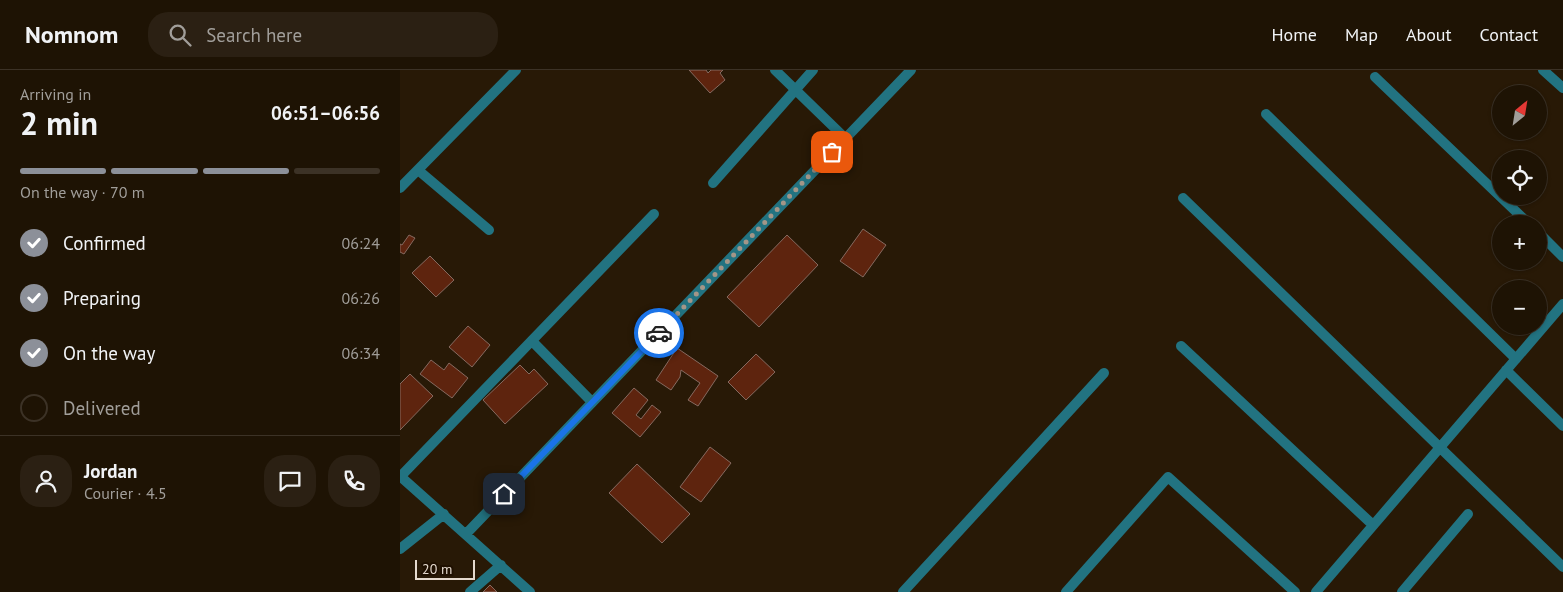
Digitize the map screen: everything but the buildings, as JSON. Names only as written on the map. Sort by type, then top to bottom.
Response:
[{"type":"street","points":[[400,188],[516,70]]},
{"type":"street","points":[[775,70],[845,138]]},
{"type":"street","points":[[713,183],[813,70]]},
{"type":"street","points":[[466,534],[911,70]]},
{"type":"street","points":[[1543,70],[1563,88]]},
{"type":"street","points":[[1376,78],[1520,215]]},
{"type":"street","points":[[1266,114],[1516,359]]},
{"type":"street","points":[[418,170],[489,230]]},
{"type":"street","points":[[1183,198],[1563,567]]},
{"type":"street","points":[[530,592],[400,476],[654,214]]},
{"type":"street","points":[[1547,241],[1563,256]]},
{"type":"street","points":[[1316,592],[1563,304]]},
{"type":"street","points":[[532,341],[592,402]]},
{"type":"street","points":[[1181,346],[1373,525]]},
{"type":"street","points":[[1506,370],[1563,426]]},
{"type":"street","points":[[904,592],[1104,373]]},
{"type":"street","points":[[1066,592],[1168,477],[1295,592]]},
{"type":"street","points":[[400,549],[444,514]]},
{"type":"street","points":[[1402,592],[1468,514]]},
{"type":"street","points":[[470,592],[501,565]]},
{"type":"way so far","points":[[659,333],[832,152]]},
{"type":"route","points":[[504,494],[659,333]]}]
